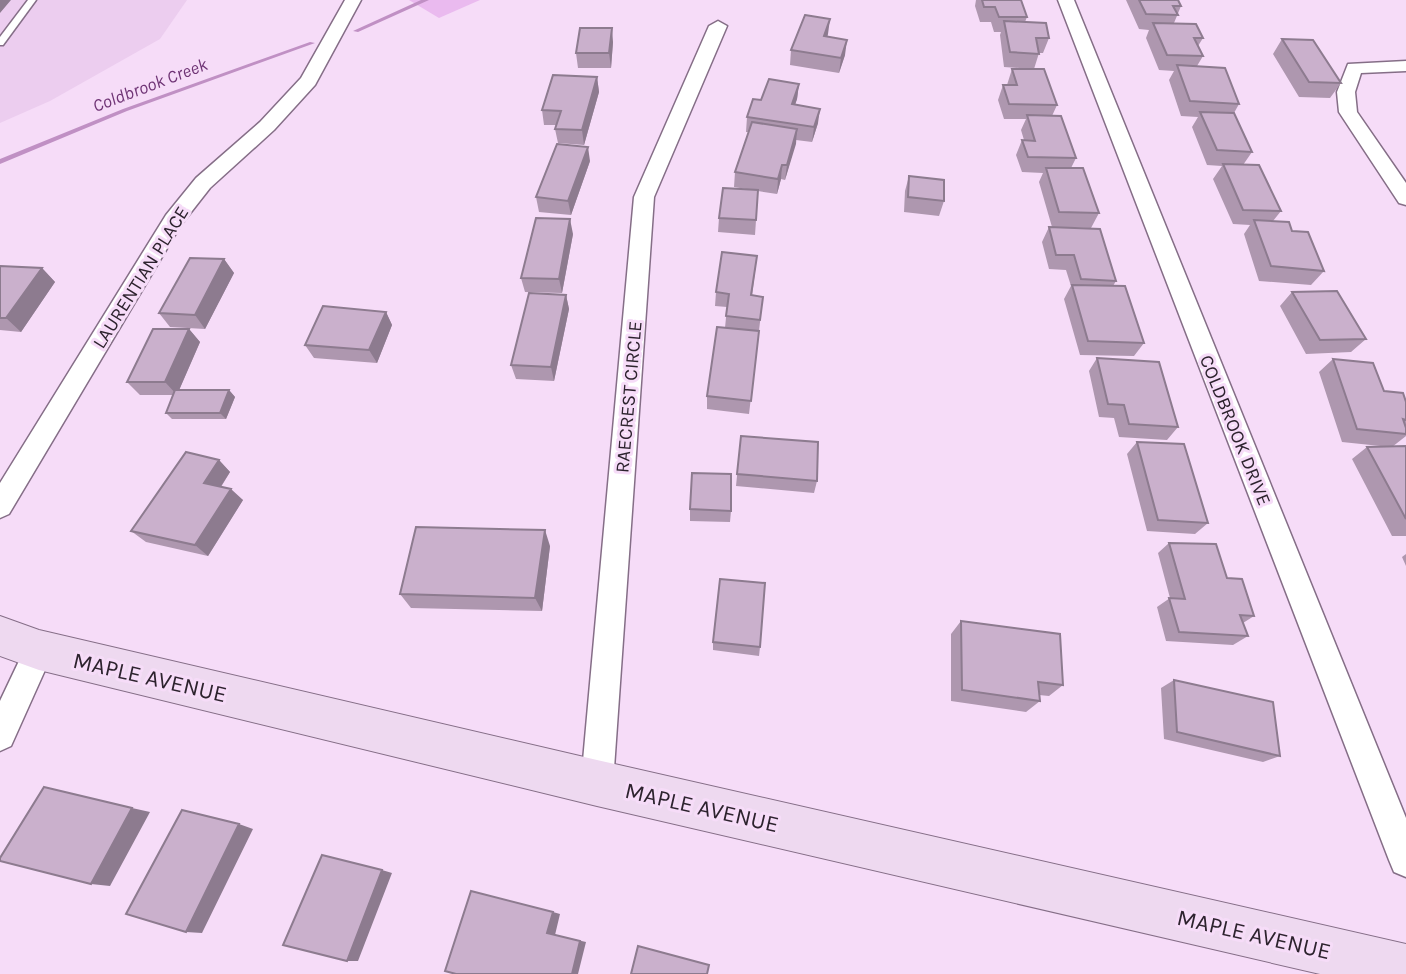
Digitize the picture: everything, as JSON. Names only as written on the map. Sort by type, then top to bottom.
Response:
[{"type":"main road","name":"MAPLE AVENUE","points":[[20,643],[597,783],[1406,969]]},
{"type":"street","name":"LAURENTIAN PLACE","points":[[0,506],[173,220],[203,183],[267,126],[309,80],[353,0]]},
{"type":"street","name":"COLDBROOK DRIVE","points":[[1066,0],[1406,860]]},
{"type":"street","name":"RAECREST CIRCLE","points":[[597,783],[643,197],[718,26]]},
{"type":"street","points":[[1406,66],[1354,68],[1346,92],[1348,112],[1406,198]]},
{"type":"street","points":[[0,735],[20,643]]},
{"type":"lane","points":[[0,43],[32,0]]},
{"type":"shaded area","points":[[0,0],[187,0],[160,39],[50,101],[0,123]]},
{"type":"shaded area","points":[[409,0],[480,0],[439,18]]},
{"type":"building","points":[[982,0],[1021,0],[1027,17],[999,17],[995,7],[984,7]]},
{"type":"building","points":[[1139,0],[1178,0],[1181,6],[1173,6],[1178,15],[1146,14]]},
{"type":"building","points":[[805,15],[830,19],[824,36],[847,40],[841,58],[791,50]]},
{"type":"building","points":[[1004,21],[1046,23],[1049,38],[1036,38],[1039,54],[1010,52]]},
{"type":"building","points":[[1153,23],[1196,24],[1203,38],[1194,38],[1203,56],[1167,55]]},
{"type":"building","points":[[580,28],[612,28],[609,53],[576,53]]},
{"type":"building","points":[[1282,39],[1313,40],[1341,83],[1309,82]]},
{"type":"building","points":[[1177,65],[1225,68],[1239,104],[1190,101]]},
{"type":"building","points":[[1012,69],[1044,69],[1057,105],[1009,104],[1003,85],[1017,85]]},
{"type":"building","points":[[553,75],[597,77],[582,130],[555,129],[561,111],[542,110]]},
{"type":"building","points":[[769,79],[799,84],[792,104],[820,109],[814,127],[747,117],[753,99],[761,100]]},
{"type":"building","points":[[1200,112],[1234,113],[1252,152],[1217,150]]},
{"type":"building","points":[[1027,115],[1061,116],[1076,158],[1028,157],[1022,140],[1035,141]]},
{"type":"building","points":[[752,122],[797,129],[787,165],[782,165],[778,179],[735,172]]},
{"type":"building","points":[[557,144],[588,147],[568,201],[536,197]]},
{"type":"building","points":[[1223,164],[1259,165],[1281,211],[1243,210]]},
{"type":"building","points":[[1046,168],[1083,168],[1099,213],[1059,212]]},
{"type":"building","points":[[909,176],[944,180],[944,201],[908,197]]},
{"type":"building","points":[[723,188],[758,190],[756,220],[719,218]]},
{"type":"building","points":[[536,218],[570,219],[559,279],[521,278]]},
{"type":"building","points":[[1254,220],[1289,222],[1292,231],[1308,232],[1324,271],[1271,266]]},
{"type":"building","points":[[1049,227],[1100,229],[1116,281],[1081,279],[1074,255],[1056,255]]},
{"type":"building","points":[[722,252],[757,256],[751,295],[763,297],[760,320],[726,316],[729,294],[716,292]]},
{"type":"building","points":[[190,258],[224,259],[195,315],[159,313]]},
{"type":"building","points":[[0,266],[42,268],[6,318],[0,318]]},
{"type":"building","points":[[1072,285],[1125,286],[1144,343],[1088,341]]},
{"type":"building","points":[[1337,291],[1366,339],[1320,340],[1292,292]]},
{"type":"building","points":[[529,293],[566,295],[551,367],[511,365]]},
{"type":"building","points":[[323,306],[386,312],[369,350],[305,345]]},
{"type":"building","points":[[717,327],[759,331],[751,401],[707,396]]},
{"type":"building","points":[[153,329],[189,329],[165,382],[127,382]]},
{"type":"building","points":[[1097,358],[1159,362],[1178,427],[1129,424],[1124,405],[1108,404]]},
{"type":"building","points":[[1333,359],[1373,363],[1384,391],[1403,393],[1406,402],[1406,420],[1403,419],[1406,434],[1357,429]]},
{"type":"building","points":[[175,390],[229,390],[220,413],[166,413]]},
{"type":"building","points":[[741,436],[818,442],[817,481],[737,474]]},
{"type":"building","points":[[1137,442],[1184,444],[1208,523],[1158,520]]},
{"type":"building","points":[[1406,446],[1406,519],[1367,447]]},
{"type":"building","points":[[186,452],[219,460],[204,483],[231,489],[195,545],[131,531]]},
{"type":"building","points":[[692,473],[731,474],[731,511],[690,509]]},
{"type":"building","points":[[416,527],[545,530],[535,598],[400,594]]},
{"type":"building","points":[[1169,543],[1216,544],[1227,578],[1242,579],[1254,616],[1240,615],[1248,636],[1179,632],[1169,598],[1185,599]]},
{"type":"building","points":[[720,579],[765,583],[760,647],[713,642]]},
{"type":"building","points":[[961,621],[1060,634],[1063,685],[1038,682],[1040,701],[962,690]]},
{"type":"building","points":[[1174,680],[1273,702],[1280,756],[1177,732]]},
{"type":"building","points":[[44,787],[132,808],[91,884],[0,861]]},
{"type":"building","points":[[182,810],[239,824],[186,932],[126,914]]},
{"type":"building","points":[[322,855],[382,870],[347,961],[283,945]]},
{"type":"building","points":[[471,891],[553,912],[547,933],[580,941],[572,974],[456,974],[445,971]]},
{"type":"building","points":[[638,946],[709,965],[707,974],[631,974]]},
{"type":"waterway","name":"Coldbrook Creek","points":[[356,31],[426,0]]},
{"type":"waterway","name":"Coldbrook Creek","points":[[0,162],[125,110],[312,43]]}]
